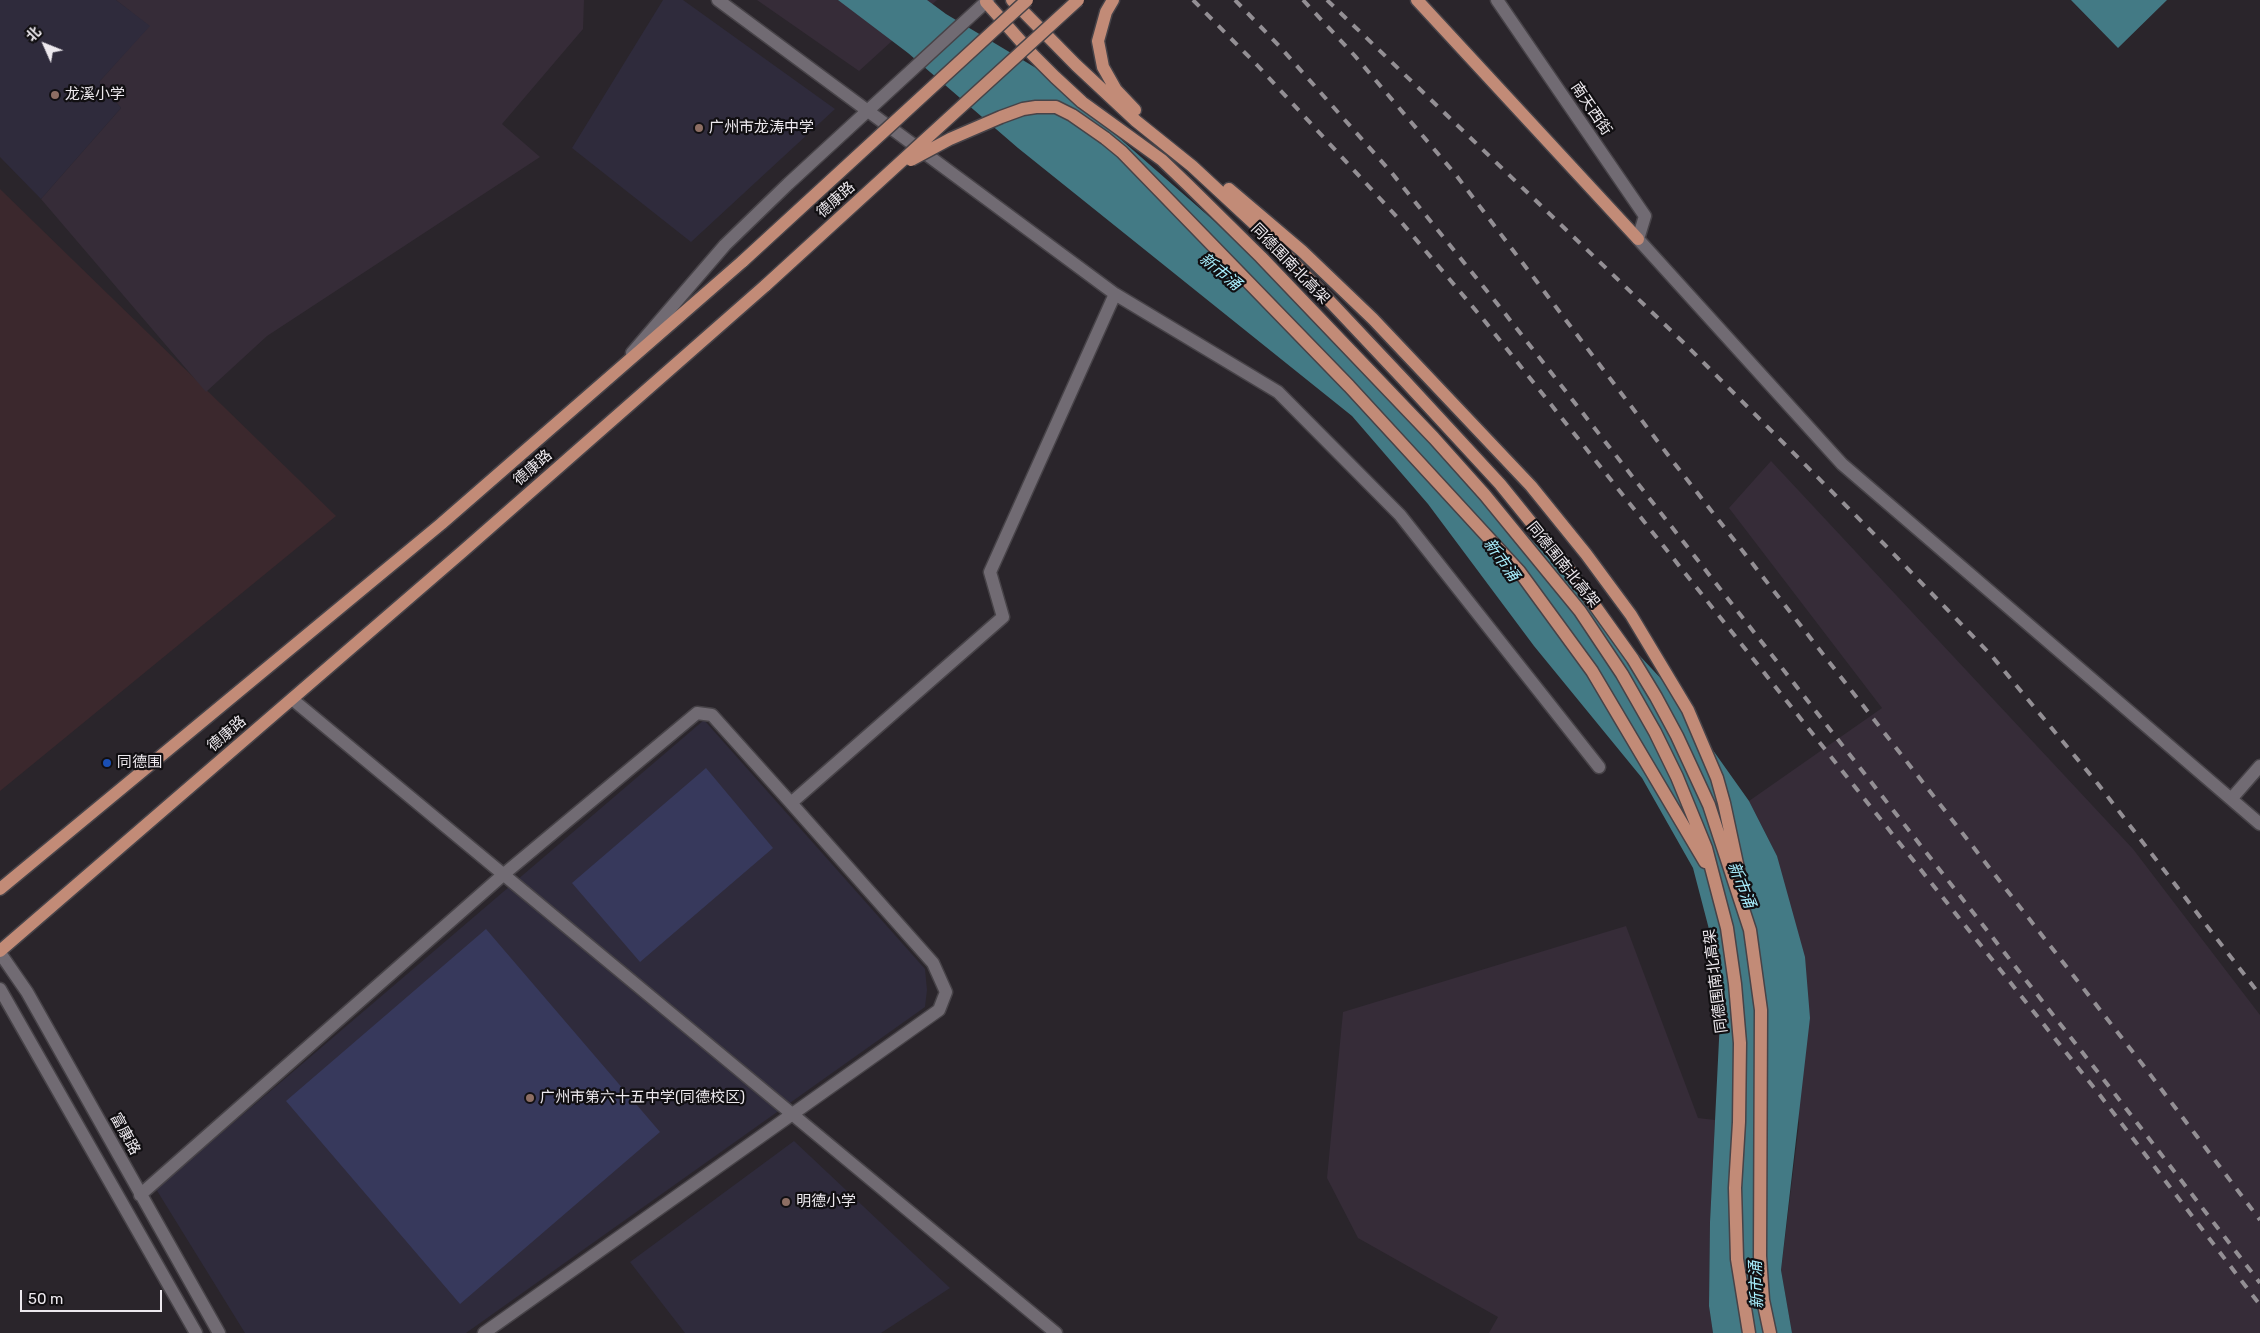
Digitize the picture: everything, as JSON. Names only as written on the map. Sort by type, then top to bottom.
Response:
[{"type":"main road","name":"同德围南北高架","points":[[1012,0],[1089,78],[1136,121],[1192,166],[1275,243],[1500,484],[1596,605],[1633,660],[1677,736],[1708,805],[1750,930],[1760,1010],[1759,1248],[1763,1300],[1770,1333]]},
{"type":"main road","name":"德康路","points":[[0,889],[440,524],[618,370],[743,261],[1027,0]]},
{"type":"main road","name":"德康路","points":[[0,952],[766,284],[1078,0]]},
{"type":"main road","points":[[1112,0],[1106,12],[1098,41],[1103,67],[1116,90],[1166,139],[1259,213],[1302,251],[1379,326],[1531,486],[1632,615],[1688,710],[1717,778],[1724,803],[1750,930]]},
{"type":"main road","points":[[1417,0],[1638,239]]},
{"type":"main road","name":"同德围南北高架","points":[[986,1],[1033,55],[1055,77],[1082,102],[1162,160],[1262,257],[1434,438],[1485,495],[1580,611],[1622,674],[1655,732],[1677,777],[1706,848],[1727,928],[1735,984],[1740,1043],[1739,1122],[1735,1188],[1737,1259],[1749,1333]]},
{"type":"main road","points":[[893,170],[950,139],[1015,112],[1036,107],[1056,107],[1072,115],[1122,152],[1369,408],[1519,571],[1592,671],[1715,880]]},
{"type":"street","points":[[718,0],[1115,294],[1278,392],[1400,515],[1599,767]]},
{"type":"street","name":"南天西街","points":[[1497,0],[1644,216],[1638,239]]},
{"type":"street","points":[[618,370],[683,291],[725,245],[788,184],[973,16],[986,1]]},
{"type":"street","points":[[1638,239],[1842,464],[2260,824]]},
{"type":"street","points":[[790,804],[1003,617],[990,572],[1115,294]]},
{"type":"street","points":[[292,699],[1056,1333]]},
{"type":"street","points":[[140,1195],[504,874],[697,713],[712,716],[933,963],[946,992],[939,1010],[484,1333]]},
{"type":"street","points":[[2232,798],[2260,766]]},
{"type":"street","name":"富康路","points":[[0,952],[27,992],[219,1333]]},
{"type":"street","points":[[0,989],[196,1333]]},
{"type":"shaded area","name":"龙溪小学","points":[[0,0],[116,0],[150,26],[99,82],[121,108],[41,199],[0,157]]},
{"type":"shaded area","points":[[116,0],[584,0],[583,29],[502,124],[540,157],[267,336],[206,392],[41,199],[121,108],[99,82],[149,26]]},
{"type":"shaded area","name":"广州市龙涛中学","points":[[663,0],[683,0],[835,109],[691,242],[572,148]]},
{"type":"shaded area","points":[[757,0],[937,0],[859,71]]},
{"type":"shaded area","points":[[0,189],[336,516],[0,791]]},
{"type":"shaded area","points":[[1771,461],[2133,849],[2260,1015],[2260,1333],[1792,1333],[1781,1270],[1799,1124],[1777,856],[1749,801],[1882,708],[1729,508]]},
{"type":"shaded area","name":"广州市第六十五中学(同德校区)","points":[[704,720],[925,969],[927,990],[925,1007],[466,1333],[245,1333],[156,1189]]},
{"type":"shaded area","points":[[1626,926],[1698,1118],[1715,1120],[1710,1222],[1709,1306],[1713,1333],[1489,1333],[1498,1317],[1358,1238],[1327,1178],[1343,1012]]},
{"type":"shaded area","name":"明德小学","points":[[794,1141],[950,1288],[881,1333],[685,1333],[630,1262]]},
{"type":"water","name":"新市涌","points":[[838,0],[927,0],[946,14],[1046,74],[1324,317],[1666,684],[1749,801],[1777,856],[1805,957],[1810,1018],[1781,1270],[1792,1333],[1713,1333],[1709,1306],[1710,1222],[1722,979],[1693,868],[1642,778],[1534,646],[1428,504],[1352,416],[1018,148],[908,53]]},
{"type":"water","points":[[2071,0],[2167,0],[2118,48]]},
{"type":"building","points":[[706,768],[773,848],[640,962],[572,883]]},
{"type":"building","points":[[486,929],[660,1132],[460,1304],[286,1101]]},
{"type":"railway","points":[[1193,0],[1257,65],[1397,217],[1483,319],[2099,1094],[2260,1305]]},
{"type":"railway","points":[[1235,0],[1281,48],[1391,172],[1503,311],[2111,1089],[2260,1283]]},
{"type":"railway","points":[[1303,0],[1355,56],[1456,175],[1671,459],[2143,1065],[2260,1220]]},
{"type":"railway","points":[[1327,0],[1685,344],[1884,544],[1991,655],[2098,784],[2260,995]]},
{"type":"place","name":"龙溪小学","points":[[55,95]]},
{"type":"place","name":"广州市龙涛中学","points":[[699,128]]},
{"type":"place","name":"同德围","points":[[107,763]]},
{"type":"place","name":"广州市第六十五中学(同德校区)","points":[[530,1098]]},
{"type":"place","name":"明德小学","points":[[786,1202]]}]
